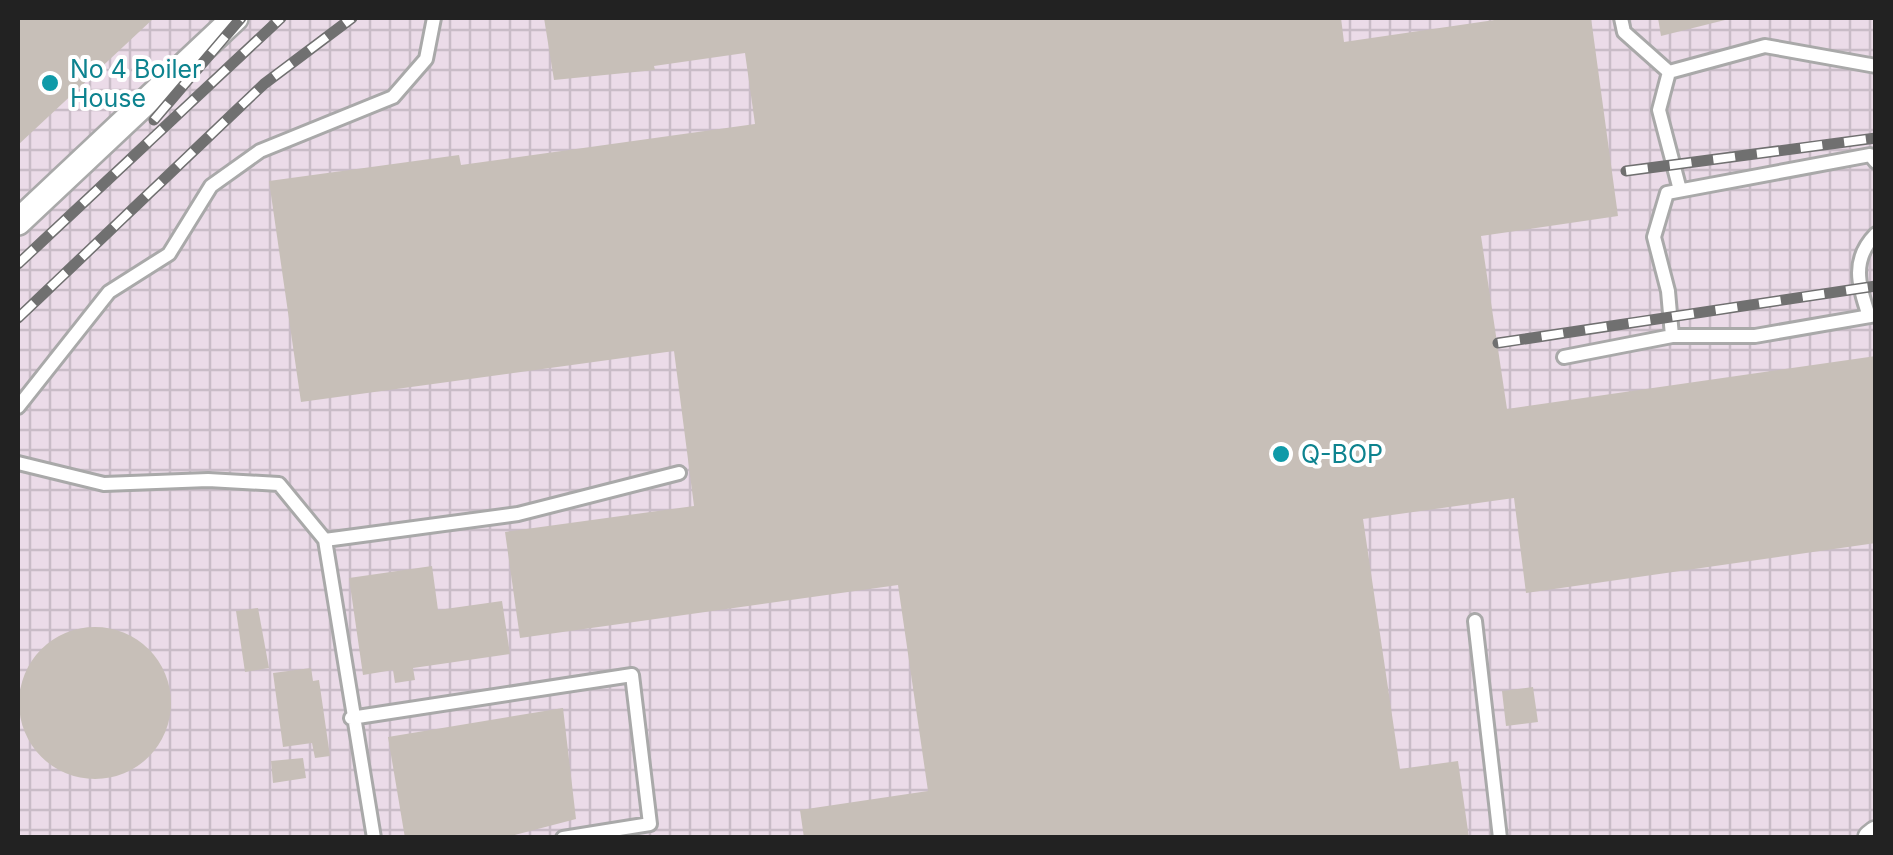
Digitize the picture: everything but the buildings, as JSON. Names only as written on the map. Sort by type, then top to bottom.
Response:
[{"type":"street","points":[[18,222],[234,18]]},
{"type":"lane","points":[[18,407],[109,292],[169,254],[210,186],[260,151],[393,97],[426,59],[434,18]]},
{"type":"lane","points":[[1621,18],[1624,32],[1669,72]]},
{"type":"lane","points":[[1669,72],[1765,46],[1876,66]]},
{"type":"lane","points":[[1669,72],[1659,110],[1680,190]]},
{"type":"lane","points":[[1672,336],[1668,292],[1654,237],[1667,193],[1817,162],[1870,155],[1876,162]]},
{"type":"lane","points":[[1564,357],[1672,336],[1754,336],[1872,316],[1858,262],[1876,234]]},
{"type":"lane","points":[[18,463],[104,484],[208,480],[279,484],[325,540],[373,837]]},
{"type":"lane","points":[[325,540],[518,514],[680,472]]},
{"type":"lane","points":[[1475,621],[1500,838]]},
{"type":"lane","points":[[351,718],[632,675],[650,824],[563,838]]},
{"type":"shaded area","points":[[18,18],[1875,18],[1875,837],[18,837]]},
{"type":"railway","points":[[154,120],[241,18]]},
{"type":"railway","points":[[18,264],[281,18]]},
{"type":"railway","points":[[18,318],[264,84],[352,18]]},
{"type":"railway","points":[[1626,171],[1876,138]]},
{"type":"railway","points":[[1498,343],[1876,286]]},
{"type":"place","name":"No 4 Boiler House","points":[[50,83]]},
{"type":"place","name":"Q-BOP","points":[[1281,454]]}]
